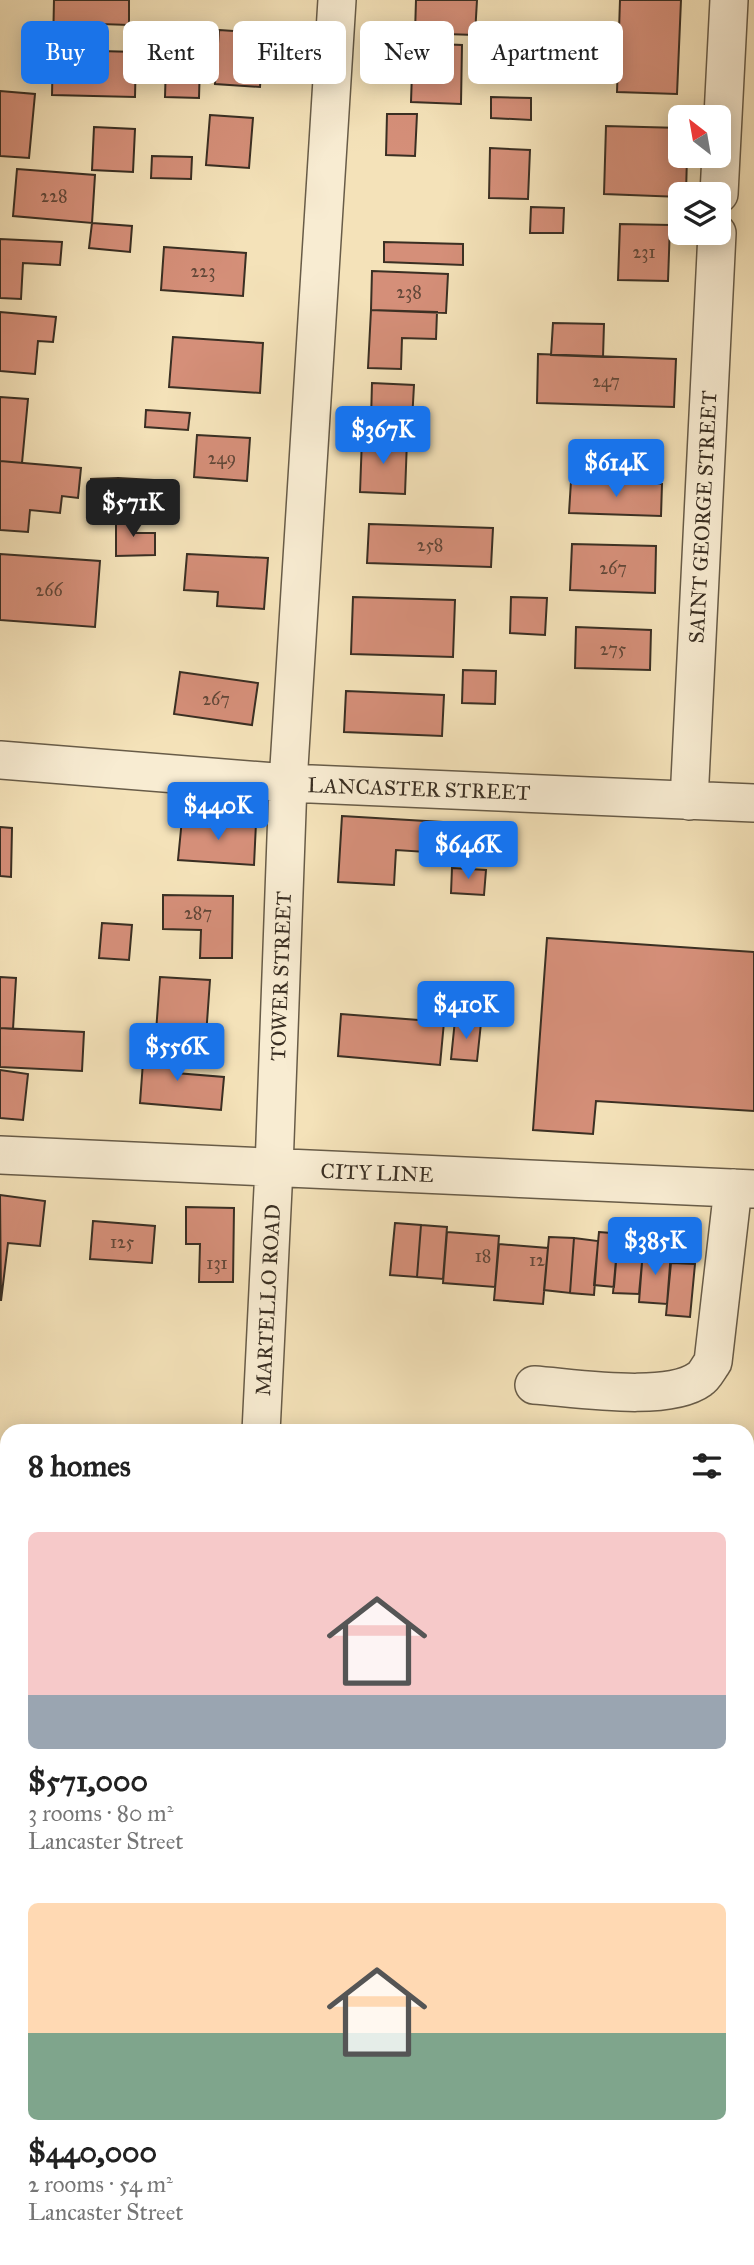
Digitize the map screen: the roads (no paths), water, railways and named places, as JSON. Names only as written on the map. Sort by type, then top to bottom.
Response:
[{"type":"street","name":"TOWER STREET","points":[[274,1168],[288,783],[337,0]]},
{"type":"street","points":[[720,182],[729,0]]},
{"type":"street","name":"SAINT GEORGE STREET","points":[[689,801],[716,245]]},
{"type":"street","name":"LANCASTER STREET","points":[[0,760],[288,783],[754,803]]},
{"type":"street","name":"CITY LINE","points":[[0,1155],[744,1189]]},
{"type":"street","name":"MARTELLO ROAD","points":[[261,1424],[274,1168]]},
{"type":"street","points":[[534,1385],[655,1393],[675,1390],[701,1379],[713,1362],[744,1189]]}]
